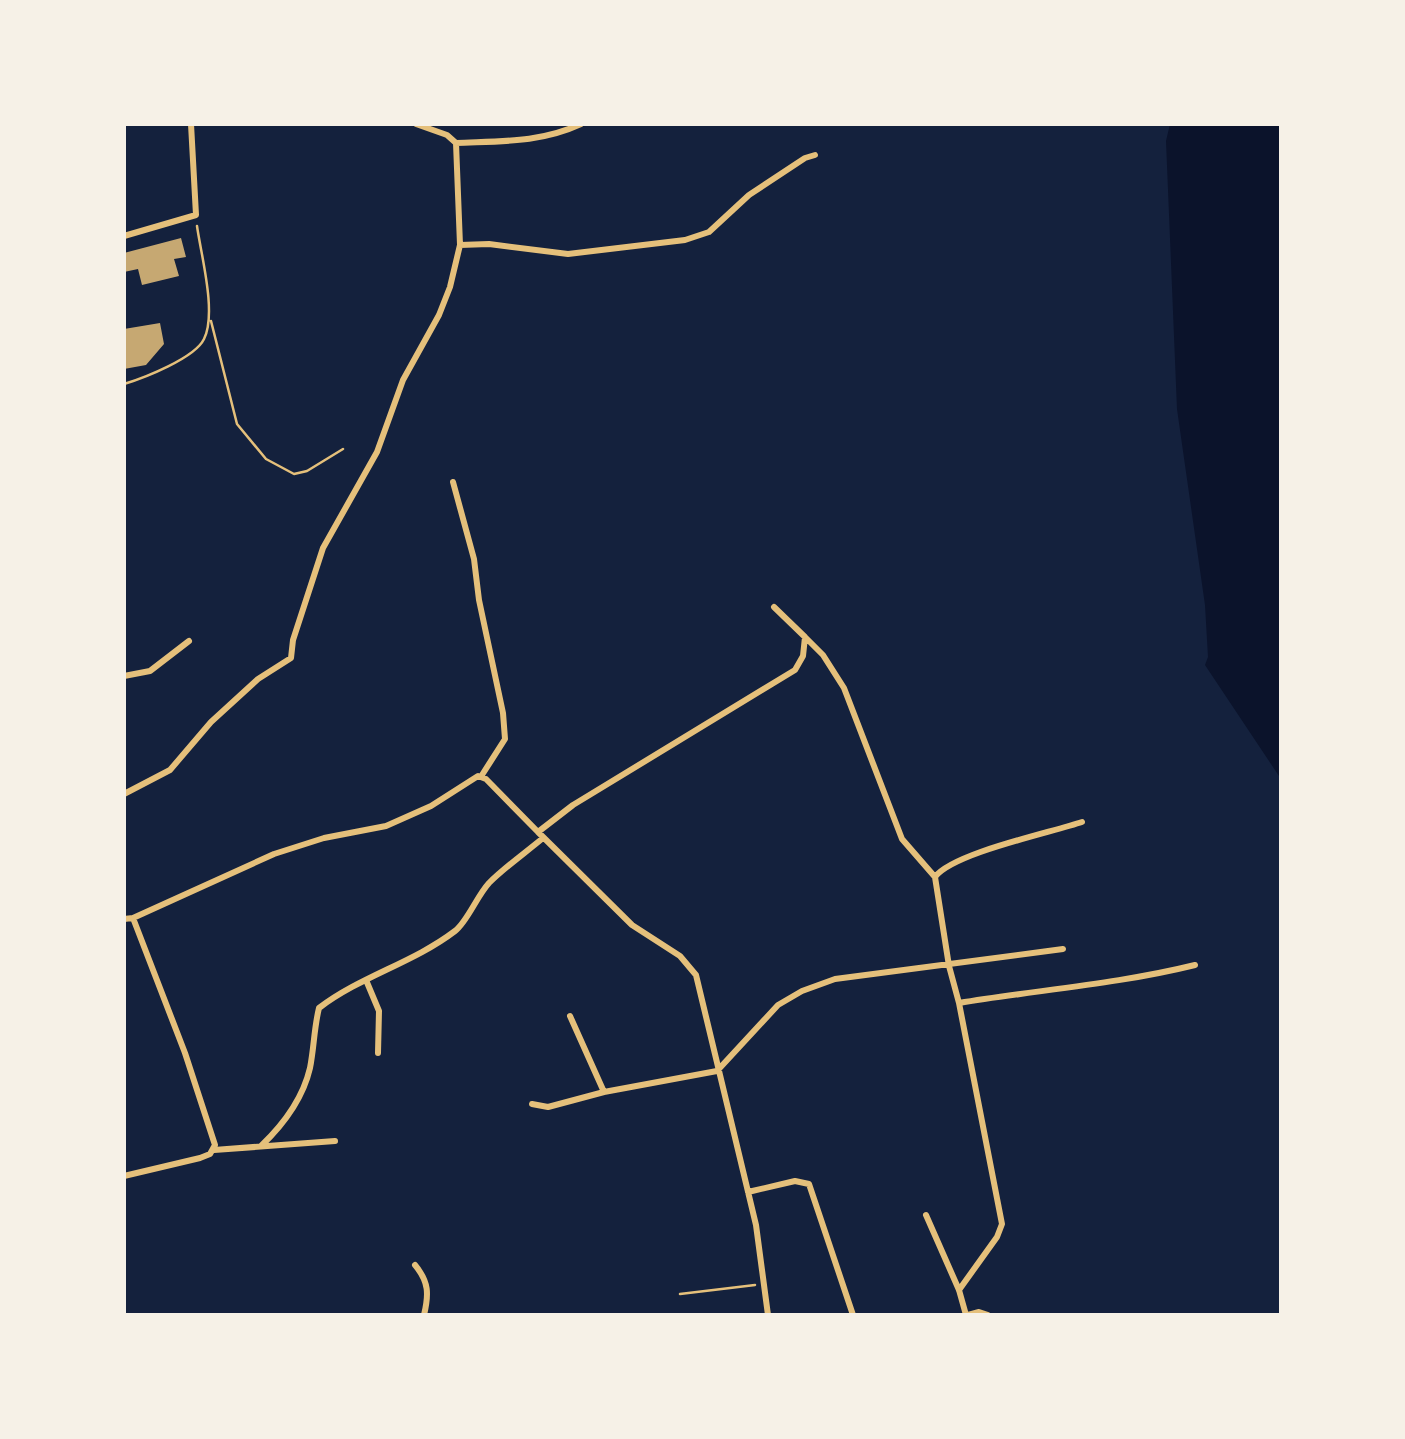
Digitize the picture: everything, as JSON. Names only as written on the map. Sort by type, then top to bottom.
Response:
[{"type":"street","points":[[124,236],[196,215],[191,124]]},
{"type":"street","points":[[416,124],[447,135],[456,143],[529,141],[560,134],[581,124]]},
{"type":"street","points":[[124,794],[170,769],[211,722],[258,680],[291,658],[293,640],[323,548],[377,452],[404,380],[439,315],[450,287],[460,245],[456,143]]},
{"type":"street","points":[[460,245],[489,244],[568,254],[643,248],[699,237],[709,232],[749,195],[805,158],[814,155]]},
{"type":"street","points":[[124,919],[133,918],[274,854],[324,838],[386,826],[431,806],[482,775],[505,739],[503,713],[479,600],[474,559],[453,482]]},
{"type":"street","points":[[774,607],[824,655],[844,688],[870,748],[902,839],[935,877],[949,966],[959,1003],[1002,1229],[959,1290]]},
{"type":"street","points":[[538,832],[573,805],[795,670],[803,656],[805,637]]},
{"type":"street","points":[[124,676],[150,671],[189,641]]},
{"type":"street","points":[[482,775],[632,925],[688,964],[700,984],[717,1072],[748,1192],[768,1315]]},
{"type":"street","points":[[935,877],[943,869],[966,857],[1082,822]]},
{"type":"street","points":[[261,1146],[285,1123],[310,1068],[312,1035],[319,1008],[348,988],[433,947],[458,928],[471,905],[491,882],[543,838]]},
{"type":"street","points":[[133,918],[185,1053],[214,1150]]},
{"type":"street","points":[[532,1104],[548,1107],[604,1092],[717,1072],[778,1005],[802,991],[835,979],[1063,949]]},
{"type":"street","points":[[959,1003],[1072,985],[1134,980],[1195,965]]},
{"type":"street","points":[[366,980],[379,1011],[377,1054]]},
{"type":"street","points":[[570,1016],[604,1092]]},
{"type":"street","points":[[124,1176],[200,1158],[214,1150],[335,1141]]},
{"type":"street","points":[[748,1192],[795,1181],[809,1184],[853,1315]]},
{"type":"street","points":[[926,1215],[967,1315],[979,1312],[988,1315]]},
{"type":"street","points":[[415,1265],[426,1278],[429,1292],[424,1315]]},
{"type":"path","points":[[196,215],[211,321],[237,424],[266,459],[293,474],[307,471],[343,449]]},
{"type":"path","points":[[124,384],[150,376],[185,356],[203,342],[211,321]]},
{"type":"path","points":[[680,1294],[761,1284]]},
{"type":"water","points":[[1170,124],[1281,124],[1281,779],[1205,665],[1208,657],[1205,605],[1177,409],[1166,141]]},
{"type":"building","points":[[181,238],[186,257],[174,259],[179,276],[142,285],[138,269],[124,272],[124,253]]},
{"type":"building","points":[[160,323],[164,344],[146,365],[124,369],[124,329]]}]
